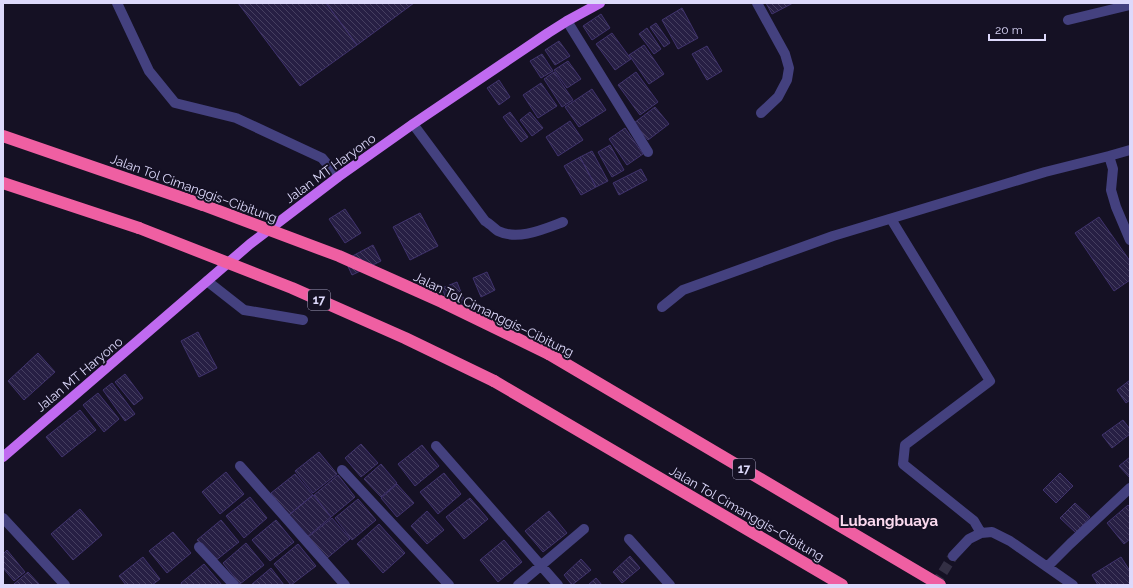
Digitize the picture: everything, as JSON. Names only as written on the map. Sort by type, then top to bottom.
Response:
[{"type":"highway","name":"Jalan Tol Cimanggis–Cibitung","points":[[3,136],[203,205],[339,256],[442,302],[549,354],[940,585]]},
{"type":"highway","name":"Jalan Tol Cimanggis–Cibitung","points":[[3,183],[139,228],[292,288],[405,338],[494,381],[842,585]]},
{"type":"main road","name":"Jalan MT Haryono","points":[[3,457],[250,244],[338,176],[567,21],[597,4]]},
{"type":"street","points":[[117,3],[149,71],[176,103],[236,118],[322,158],[338,176]]},
{"type":"street","points":[[757,3],[785,54],[789,68],[787,80],[778,97],[761,113]]},
{"type":"street","points":[[1068,20],[1130,5]]},
{"type":"street","points":[[567,21],[648,152]]},
{"type":"street","points":[[413,124],[485,221],[499,231],[516,235],[537,231],[563,222]]},
{"type":"street","points":[[662,308],[683,290],[833,236],[1045,172],[1130,150]]},
{"type":"street","points":[[1109,156],[1113,169],[1111,190],[1116,207],[1130,240]]},
{"type":"street","points":[[890,219],[990,381],[905,446],[903,464],[974,521],[981,533]]},
{"type":"street","points":[[207,281],[244,310],[303,320]]},
{"type":"street","points":[[436,446],[558,585]]},
{"type":"street","points":[[240,466],[345,585]]},
{"type":"street","points":[[342,470],[448,585]]},
{"type":"street","points":[[1047,567],[1130,488]]},
{"type":"street","points":[[3,518],[65,585]]},
{"type":"street","points":[[518,585],[584,529]]},
{"type":"street","points":[[953,556],[969,539],[981,533],[992,532],[1010,542],[1073,585]]},
{"type":"street","points":[[629,539],[670,585]]},
{"type":"street","points":[[199,547],[234,585]]},
{"type":"building","points":[[238,3],[326,3],[357,45],[300,86]]},
{"type":"building","points":[[326,3],[414,3],[357,45]]},
{"type":"building","points":[[766,3],[793,3],[772,14]]},
{"type":"building","points":[[682,8],[698,38],[678,49],[662,20]]},
{"type":"building","points":[[601,14],[610,28],[592,40],[583,26]]},
{"type":"building","points":[[656,23],[670,43],[664,47],[650,27]]},
{"type":"building","points":[[647,28],[661,49],[654,54],[639,34]]},
{"type":"building","points":[[612,33],[631,59],[615,70],[596,44]]},
{"type":"building","points":[[559,41],[570,56],[555,65],[545,50]]},
{"type":"building","points":[[644,45],[664,74],[649,84],[629,55]]},
{"type":"building","points":[[707,46],[722,71],[707,80],[692,54]]},
{"type":"building","points":[[542,54],[553,71],[541,78],[530,61]]},
{"type":"building","points":[[568,61],[581,79],[567,88],[554,70]]},
{"type":"building","points":[[554,72],[573,100],[562,107],[544,79]]},
{"type":"building","points":[[636,72],[658,102],[640,115],[618,85]]},
{"type":"building","points":[[499,80],[510,97],[499,105],[487,88]]},
{"type":"building","points":[[541,83],[557,106],[538,118],[523,95]]},
{"type":"building","points":[[592,89],[606,110],[579,127],[565,107]]},
{"type":"building","points":[[655,107],[669,124],[648,140],[634,123]]},
{"type":"building","points":[[510,112],[528,137],[521,142],[503,117]]},
{"type":"building","points":[[530,112],[543,128],[532,136],[520,120]]},
{"type":"building","points":[[570,121],[583,140],[558,156],[546,137]]},
{"type":"building","points":[[625,128],[643,154],[627,165],[609,139]]},
{"type":"building","points":[[610,145],[624,170],[612,177],[598,152]]},
{"type":"building","points":[[592,151],[608,181],[596,187],[580,157]]},
{"type":"building","points":[[580,157],[596,187],[581,195],[564,166]]},
{"type":"building","points":[[641,169],[647,180],[619,195],[613,183]]},
{"type":"building","points":[[345,209],[361,233],[345,243],[329,219]]},
{"type":"building","points":[[420,213],[438,246],[410,260],[393,227]]},
{"type":"building","points":[[1099,217],[1130,261],[1130,280],[1114,291],[1075,233]]},
{"type":"building","points":[[373,245],[381,261],[352,275],[345,260]]},
{"type":"building","points":[[487,272],[495,290],[481,297],[473,278]]},
{"type":"building","points":[[457,282],[466,305],[451,311],[442,288]]},
{"type":"building","points":[[198,332],[217,368],[199,377],[181,341]]},
{"type":"building","points":[[38,353],[55,372],[24,400],[8,381]]},
{"type":"building","points":[[125,374],[143,398],[134,405],[115,382]]},
{"type":"building","points":[[1130,380],[1130,400],[1126,403],[1117,390]]},
{"type":"building","points":[[112,383],[135,414],[125,421],[103,390]]},
{"type":"building","points":[[98,393],[119,419],[104,432],[83,405]]},
{"type":"building","points":[[80,410],[96,430],[62,457],[46,437]]},
{"type":"building","points":[[1123,420],[1130,429],[1130,434],[1112,448],[1102,435]]},
{"type":"building","points":[[361,444],[378,463],[361,477],[345,458]]},
{"type":"building","points":[[422,445],[439,466],[415,486],[398,464]]},
{"type":"building","points":[[319,452],[337,474],[313,493],[295,471]]},
{"type":"building","points":[[1130,457],[1130,478],[1119,466]]},
{"type":"building","points":[[381,464],[397,483],[381,497],[364,479]]},
{"type":"building","points":[[226,472],[244,494],[220,514],[202,492]]},
{"type":"building","points":[[444,473],[461,494],[438,514],[420,492]]},
{"type":"building","points":[[1060,473],[1073,486],[1056,503],[1043,490]]},
{"type":"building","points":[[295,474],[313,495],[289,515],[271,493]]},
{"type":"building","points":[[338,475],[355,497],[331,517],[314,495]]},
{"type":"building","points":[[397,484],[414,503],[397,517],[381,498]]},
{"type":"building","points":[[313,495],[331,517],[307,537],[289,515]]},
{"type":"building","points":[[250,497],[267,518],[244,538],[226,516]]},
{"type":"building","points":[[470,498],[488,519],[464,539],[446,517]]},
{"type":"building","points":[[358,499],[376,520],[352,540],[335,518]]},
{"type":"building","points":[[1075,503],[1090,517],[1076,533],[1060,518]]},
{"type":"building","points":[[1128,505],[1130,507],[1130,539],[1124,544],[1107,523]]},
{"type":"building","points":[[80,509],[102,535],[73,560],[51,534]]},
{"type":"building","points":[[427,511],[444,530],[427,544],[411,526]]},
{"type":"building","points":[[549,511],[567,533],[543,552],[525,531]]},
{"type":"building","points":[[332,518],[350,539],[326,559],[308,537]]},
{"type":"building","points":[[221,520],[239,542],[215,561],[197,540]]},
{"type":"building","points":[[276,520],[294,542],[270,561],[252,540]]},
{"type":"building","points":[[379,524],[405,553],[383,573],[357,544]]},
{"type":"building","points":[[173,532],[191,553],[167,573],[149,551]]},
{"type":"building","points":[[504,540],[522,562],[498,582],[480,560]]},
{"type":"building","points":[[246,543],[264,565],[240,584],[223,563]]},
{"type":"building","points":[[298,544],[316,566],[291,585],[274,564]]},
{"type":"building","points":[[7,550],[25,572],[14,581],[3,568],[3,554]]},
{"type":"building","points":[[630,556],[640,568],[622,583],[613,572]]},
{"type":"building","points":[[143,557],[160,579],[152,585],[126,585],[119,576]]},
{"type":"building","points":[[1121,557],[1130,571],[1130,583],[1128,585],[1098,585],[1092,575]]},
{"type":"building","points":[[581,559],[591,570],[572,585],[564,575]]},
{"type":"building","points":[[204,564],[222,585],[182,585],[181,583]]},
{"type":"building","points":[[271,568],[284,585],[251,585]]},
{"type":"building","points":[[28,572],[40,585],[14,584]]},
{"type":"building","points":[[596,578],[602,585],[588,585]]},
{"type":"tunnel","points":[[935,585],[953,556]]},
{"type":"district","name":"Lubangbuaya","points":[[889,521]]}]
